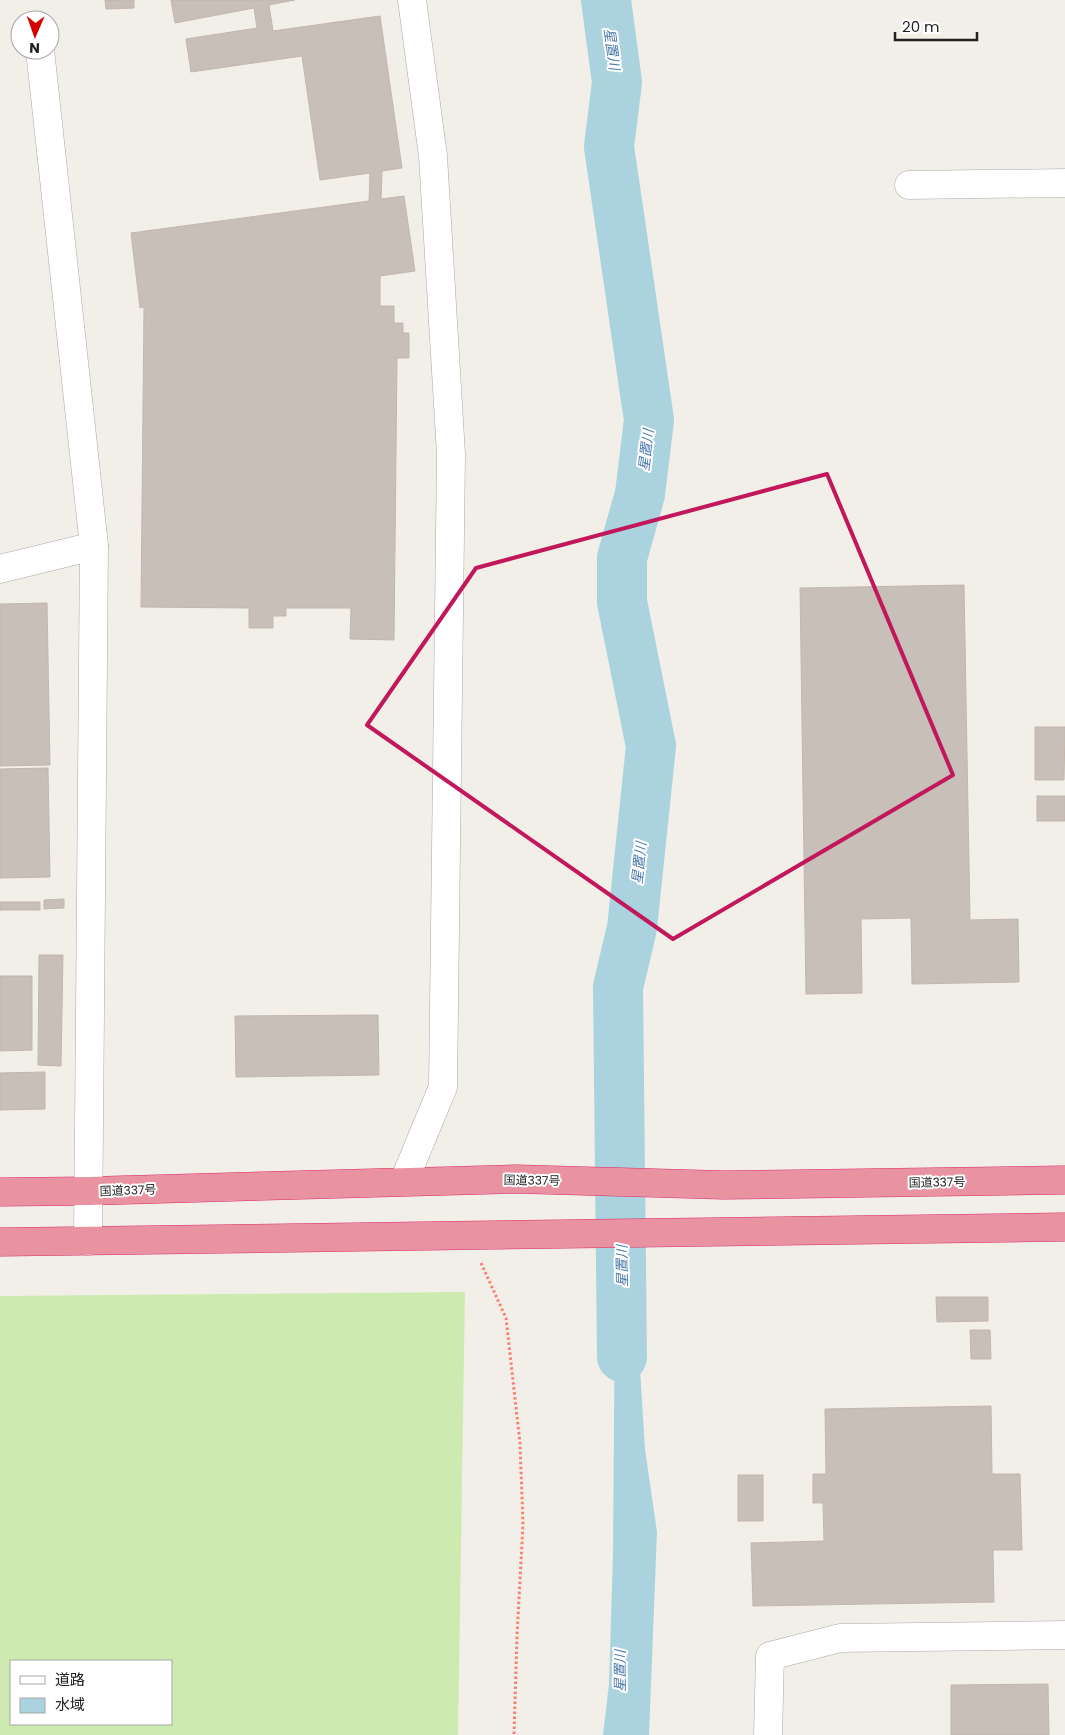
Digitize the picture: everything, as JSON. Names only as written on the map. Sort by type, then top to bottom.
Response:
[{"type":"highway","name":"国道337号","points":[[0,1192],[516,1179],[724,1185],[1065,1180]]},
{"type":"highway","points":[[0,1242],[1065,1227]]},
{"type":"street","points":[[404,1181],[443,1086],[451,454],[432,156],[412,0]]},
{"type":"street","points":[[41,60],[94,546],[88,1241]]},
{"type":"street","points":[[909,185],[1065,183]]},
{"type":"street","points":[[0,569],[94,546]]},
{"type":"street","points":[[768,1735],[770,1656],[840,1638],[1065,1635]]},
{"type":"path","points":[[468,1236],[506,1318],[520,1442],[523,1524],[514,1735]]},
{"type":"highlighted area","points":[[827,474],[953,775],[673,939],[367,725],[476,568]]},
{"type":"green space","points":[[465,1292],[458,1735],[0,1735],[0,1296]]},
{"type":"water","points":[[615,1288],[635,1288],[645,1449],[657,1532],[649,1735],[603,1735],[609,1684],[613,1553]]},
{"type":"building","points":[[105,0],[134,0],[134,8],[106,9]]},
{"type":"building","points":[[171,0],[295,0],[269,5],[273,31],[380,16],[402,168],[382,171],[381,199],[404,196],[415,271],[380,276],[380,306],[394,306],[394,323],[403,323],[403,333],[409,333],[409,358],[397,358],[394,640],[350,639],[351,608],[286,608],[286,616],[273,616],[273,628],[249,628],[249,608],[141,607],[144,307],[140,308],[131,233],[369,201],[370,173],[320,180],[302,56],[191,72],[186,39],[257,28],[254,8],[175,23]]},
{"type":"building","points":[[964,585],[970,920],[1018,919],[1019,982],[912,984],[911,918],[861,919],[862,993],[806,994],[800,588]]},
{"type":"building","points":[[47,603],[50,765],[0,766],[0,604]]},
{"type":"building","points":[[1035,727],[1065,727],[1064,780],[1035,780]]},
{"type":"building","points":[[48,768],[50,877],[0,878],[0,769]]},
{"type":"building","points":[[1037,796],[1065,796],[1065,821],[1037,821]]},
{"type":"building","points":[[64,899],[64,908],[44,909],[44,900]]},
{"type":"building","points":[[0,902],[40,902],[40,910],[0,910]]},
{"type":"building","points":[[39,955],[63,955],[61,1066],[38,1065]]},
{"type":"building","points":[[0,976],[32,976],[32,1050],[0,1051]]},
{"type":"building","points":[[378,1015],[379,1075],[236,1077],[235,1016]]},
{"type":"building","points":[[45,1072],[45,1109],[0,1110],[0,1073]]},
{"type":"building","points":[[936,1297],[988,1297],[988,1321],[937,1322]]},
{"type":"building","points":[[970,1330],[990,1330],[991,1359],[971,1359]]},
{"type":"building","points":[[991,1406],[992,1474],[1020,1474],[1022,1550],[993,1550],[994,1602],[753,1606],[751,1543],[824,1541],[823,1503],[813,1503],[813,1474],[826,1474],[825,1409]]},
{"type":"building","points":[[738,1475],[763,1475],[763,1521],[738,1521]]},
{"type":"building","points":[[1048,1684],[1049,1735],[951,1735],[951,1685]]},
{"type":"waterway","name":"星置川","points":[[606,0],[617,82],[609,147],[649,420],[640,494],[622,558],[622,602],[651,746],[632,928],[618,987],[622,1357]]}]
